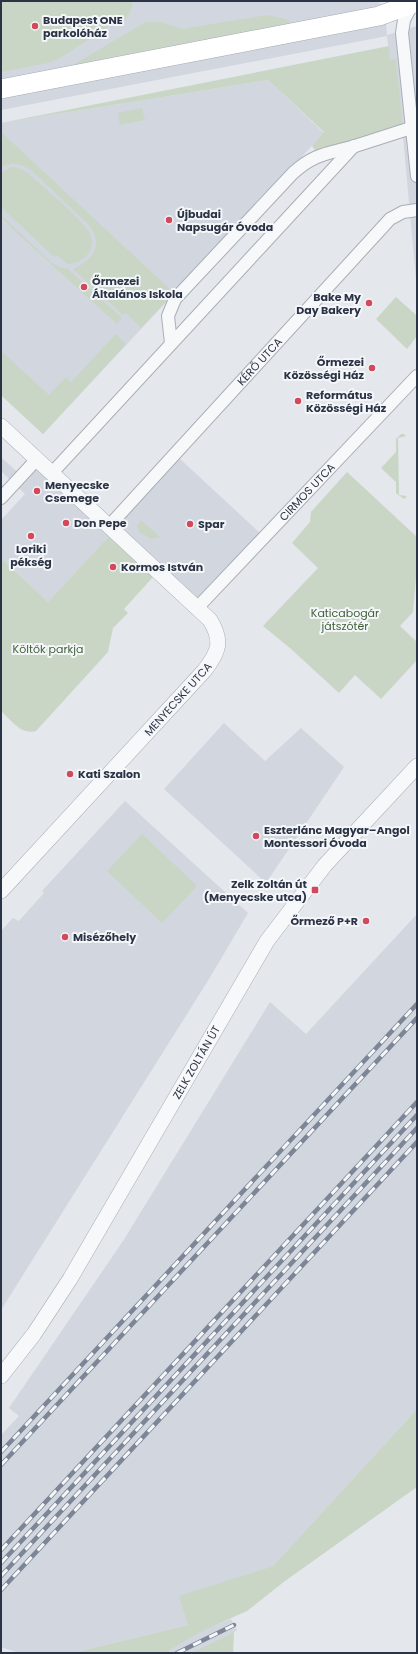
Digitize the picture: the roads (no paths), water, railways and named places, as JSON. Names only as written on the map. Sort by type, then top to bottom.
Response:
[{"type":"main road","points":[[1,89],[379,16],[414,3]]},
{"type":"street","points":[[414,3],[404,20],[402,33],[417,176]]},
{"type":"street","points":[[171,343],[168,316],[175,299],[301,165],[325,152],[354,146],[412,128]]},
{"type":"street","points":[[52,473],[354,146]]},
{"type":"street","name":"KÉRŐ UTCA","points":[[109,526],[390,219],[403,212],[417,210]]},
{"type":"street","name":"CIRMOS UTCA","points":[[197,608],[417,376]]},
{"type":"street","name":"MENYECSKE UTCA","points":[[1,426],[210,620],[218,635],[218,644],[213,660],[127,756],[1,891]]},
{"type":"street","points":[[1,498],[37,459]]},
{"type":"street","name":"ZELK ZOLTÁN ÚT","points":[[1,1376],[34,1334],[70,1279],[267,941],[325,865],[417,766]]},
{"type":"railway","points":[[1,1452],[417,1004]]},
{"type":"railway","points":[[1,1465],[417,1018]]},
{"type":"railway","points":[[1,1550],[417,1102]]},
{"type":"railway","points":[[1,1563],[417,1115]]},
{"type":"railway","points":[[1,1576],[417,1128]]},
{"type":"railway","points":[[1,1590],[417,1142]]},
{"type":"railway","points":[[177,1653],[234,1625]]},
{"type":"place","name":"Budapest ONE parkolóház","points":[[35,26]]},
{"type":"place","name":"Újbudai Napsugár Óvoda","points":[[169,220]]},
{"type":"place","name":"Őrmezei Általános Iskola","points":[[84,287]]},
{"type":"place","name":"Bake My Day Bakery","points":[[369,303]]},
{"type":"place","name":"Őrmezei Közösségi Ház","points":[[372,368]]},
{"type":"place","name":"Református Közösségi Ház","points":[[298,401]]},
{"type":"place","name":"Menyecske Csemege","points":[[37,491]]},
{"type":"place","name":"Don Pepe","points":[[66,523]]},
{"type":"place","name":"Spar","points":[[190,524]]},
{"type":"place","name":"Loriki pékség","points":[[31,536]]},
{"type":"place","name":"Kormos István","points":[[113,567]]},
{"type":"place","name":"Kati Szalon","points":[[70,774]]},
{"type":"place","name":"Eszterlánc Magyar–Angol Montessori Óvoda","points":[[256,836]]},
{"type":"place","name":"Zelk Zoltán út (Menyecske utca)","points":[[315,890]]},
{"type":"place","name":"Őrmező P+R","points":[[366,921]]},
{"type":"place","name":"Misézőhely","points":[[65,937]]},
{"type":"park label","name":"Katicabogár játszótér","points":[[345,619]]},
{"type":"park label","name":"Költők parkja","points":[[48,649]]}]
